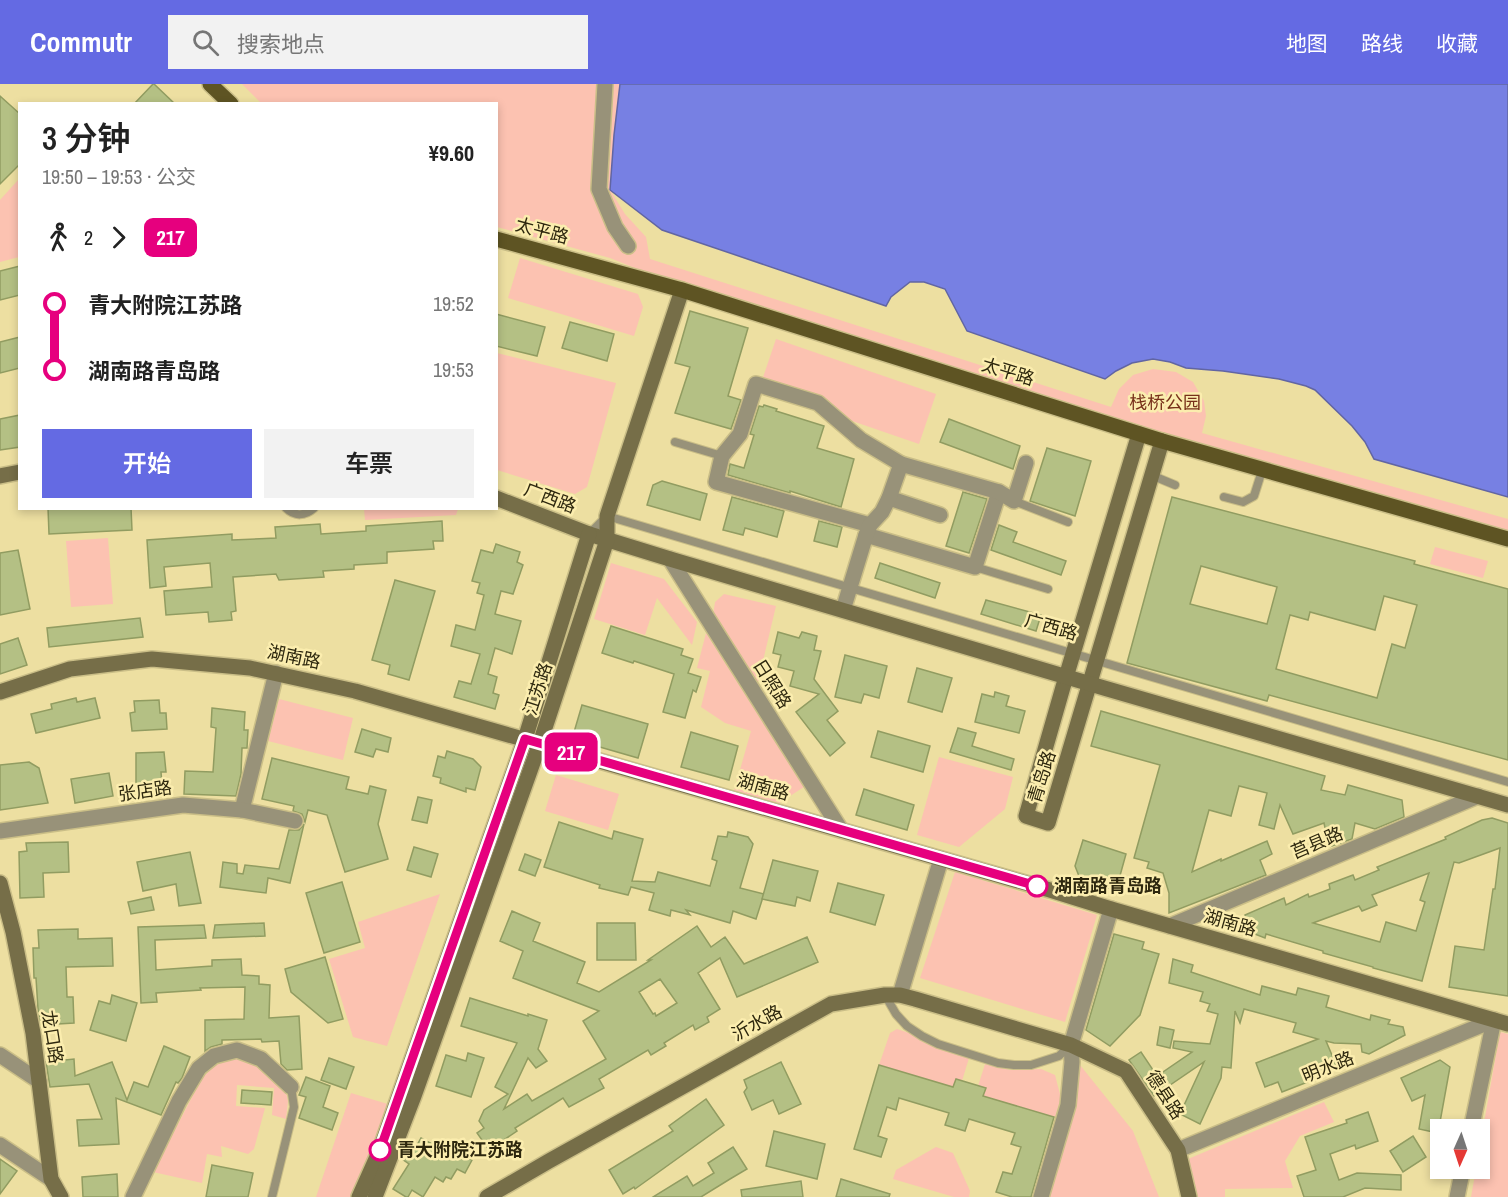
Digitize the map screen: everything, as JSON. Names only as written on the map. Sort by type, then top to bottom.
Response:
[{"type":"main road","points":[[210,84],[229,102]]},
{"type":"main road","name":"太平路","points":[[498,239],[682,290],[1162,441],[1508,539]]},
{"type":"street","points":[[605,84],[599,189],[615,227],[628,246]]},
{"type":"street","name":"江苏路","points":[[359,1197],[380,1150],[607,540],[607,516],[682,290]]},
{"type":"street","points":[[999,492],[975,567],[716,482],[723,456],[740,434],[756,384],[818,402],[861,440],[901,464],[999,492],[1014,501],[1026,463]]},
{"type":"street","name":"青岛路","points":[[1139,434],[1026,816],[1048,823],[1162,441]]},
{"type":"street","points":[[843,610],[868,530],[882,512],[889,498],[901,464]]},
{"type":"street","points":[[0,476],[18,472]]},
{"type":"street","points":[[1126,478],[1150,480]]},
{"type":"street","points":[[889,498],[940,515]]},
{"type":"street","name":"广西路","points":[[498,499],[607,540],[1508,805]]},
{"type":"street","name":"江苏路","points":[[375,1197],[414,1096],[533,741],[589,534]]},
{"type":"street","name":"日照路","points":[[670,559],[841,830]]},
{"type":"street","points":[[1082,622],[1106,629]]},
{"type":"street","name":"湖南路","points":[[0,692],[70,669],[152,659],[250,668],[276,673],[355,691],[533,741],[1501,1022]]},
{"type":"street","points":[[242,810],[276,673]]},
{"type":"street","name":"莒县路","points":[[1170,926],[1478,796]]},
{"type":"street","name":"张店路","points":[[0,831],[183,806],[242,810],[295,821]]},
{"type":"street","points":[[900,995],[940,859]]},
{"type":"street","name":"龙口路","points":[[0,883],[16,943],[33,1033],[51,1179],[61,1197]]},
{"type":"street","points":[[1041,1197],[1068,1105],[1072,1062],[1071,1045],[1111,909]]},
{"type":"street","name":"沂水路","points":[[487,1197],[831,1004],[885,995],[900,995],[1071,1045]]},
{"type":"street","points":[[1474,1119],[1501,1022]]},
{"type":"street","name":"明水路","points":[[1178,1150],[1501,1022]]},
{"type":"street","name":"德县路","points":[[1071,1045],[1126,1071],[1178,1150],[1189,1197]]},
{"type":"street","points":[[133,1197],[179,1101],[199,1068],[214,1056],[237,1050],[261,1059],[291,1087]]},
{"type":"street","points":[[0,1055],[39,1081]]},
{"type":"street","points":[[0,1145],[51,1179]]},
{"type":"street","points":[[1457,1197],[1461,1179]]},
{"type":"lane","points":[[675,442],[723,456]]},
{"type":"lane","points":[[1224,497],[1243,502],[1254,496],[1261,474],[1273,473]]},
{"type":"lane","points":[[1150,480],[1175,485]]},
{"type":"lane","points":[[1014,501],[1068,522]]},
{"type":"lane","points":[[289,510],[302,515],[312,510]]},
{"type":"lane","name":"广西路","points":[[589,534],[607,516],[1508,782]]},
{"type":"lane","points":[[975,567],[1048,589]]},
{"type":"lane","points":[[885,995],[896,1014],[907,1026],[922,1036],[938,1044],[998,1063],[1031,1065],[1059,1056],[1071,1045]]},
{"type":"lane","points":[[272,1197],[294,1107],[291,1087]]},
{"type":"green space","name":"栈桥公园","points":[[242,84],[620,84],[610,190],[625,214],[646,237],[650,259],[1111,407],[1119,389],[1133,375],[1153,369],[1176,372],[1193,382],[1204,401],[1206,416],[1202,433],[1508,519],[1508,532],[1128,424],[645,272],[610,258],[498,227],[498,102],[260,102]]},
{"type":"green space","points":[[18,180],[18,257],[0,262],[0,200]]},
{"type":"green space","points":[[520,258],[638,294],[643,307],[634,336],[508,298]]},
{"type":"green space","points":[[776,339],[936,394],[919,444],[759,389]]},
{"type":"green space","points":[[498,353],[616,383],[587,487],[575,494],[498,470]]},
{"type":"green space","points":[[364,510],[458,510],[456,515],[365,520]]},
{"type":"green space","points":[[108,538],[113,604],[71,607],[66,541]]},
{"type":"green space","points":[[1435,547],[1488,561],[1483,578],[1430,564]]},
{"type":"green space","points":[[611,563],[664,579],[697,622],[692,645],[657,598],[645,635],[594,619]]},
{"type":"green space","points":[[724,594],[776,606],[757,686],[713,615],[715,602]]},
{"type":"green space","points":[[706,633],[804,787],[779,803],[734,791],[751,731],[725,723],[701,707],[710,671],[697,668]]},
{"type":"green space","points":[[279,699],[353,718],[343,760],[268,741]]},
{"type":"green space","points":[[939,757],[1013,777],[1005,809],[959,847],[917,835]]},
{"type":"green space","points":[[556,775],[619,794],[608,830],[545,811]]},
{"type":"green space","points":[[955,872],[1097,915],[1065,1022],[920,978]]},
{"type":"green space","points":[[440,894],[387,1046],[353,1037],[329,959],[365,948],[358,922]]},
{"type":"green space","points":[[897,1029],[912,1034],[923,1042],[969,1058],[962,1081],[953,1087],[879,1065],[890,1033]]},
{"type":"green space","points":[[1500,1032],[1508,1034],[1508,1197],[1471,1197],[1474,1179],[1490,1179],[1490,1119],[1485,1119]]},
{"type":"green space","points":[[236,1058],[259,1064],[285,1088],[288,1101],[286,1119],[272,1115],[274,1088],[237,1085],[236,1106],[265,1108],[254,1149],[248,1154],[221,1146],[222,1157],[207,1154],[202,1183],[153,1172],[202,1078],[215,1065]]},
{"type":"green space","points":[[985,1064],[1010,1070],[1041,1069],[1055,1075],[1061,1098],[1055,1117],[983,1096],[986,1088],[978,1086]]},
{"type":"green space","points":[[1080,1065],[1133,1131],[1159,1197],[1048,1197],[1076,1108]]},
{"type":"green space","points":[[351,1093],[391,1105],[359,1197],[316,1197]]},
{"type":"green space","points":[[1324,1102],[1334,1122],[1300,1136],[1285,1161],[1293,1188],[1225,1189],[1225,1197],[1195,1197],[1188,1159]]},
{"type":"green space","points":[[936,1147],[953,1153],[970,1191],[969,1197],[954,1197],[893,1179],[896,1170]]},
{"type":"water","points":[[620,84],[1508,84],[1508,497],[1374,459],[1365,442],[1352,426],[1315,390],[1306,386],[1279,379],[1186,368],[1153,359],[1132,363],[1105,379],[967,331],[945,289],[924,282],[910,282],[891,297],[886,306],[662,230],[610,190]]},
{"type":"building","points":[[154,84],[173,102],[136,102]]},
{"type":"building","points":[[0,96],[18,112],[18,166],[0,184]]},
{"type":"building","points":[[18,266],[18,296],[0,300],[0,271]]},
{"type":"building","points":[[690,311],[748,328],[728,396],[741,400],[731,429],[675,413],[690,367],[675,363]]},
{"type":"building","points":[[498,315],[545,327],[537,356],[498,346]]},
{"type":"building","points":[[570,322],[614,334],[607,361],[562,348]]},
{"type":"building","points":[[18,338],[18,368],[0,373],[0,342]]},
{"type":"building","points":[[764,405],[824,426],[817,448],[854,459],[841,507],[728,475],[730,464],[744,468],[754,435],[750,434],[759,406]]},
{"type":"building","points":[[18,415],[18,447],[0,450],[0,419]]},
{"type":"building","points":[[949,419],[1020,446],[1013,469],[940,442]]},
{"type":"building","points":[[1047,448],[1091,461],[1075,516],[1030,501]]},
{"type":"building","points":[[662,481],[707,494],[700,520],[647,505],[653,485]]},
{"type":"building","points":[[963,492],[987,499],[969,553],[946,546]]},
{"type":"building","points":[[732,497],[784,511],[777,537],[745,528],[743,535],[723,530]]},
{"type":"building","points":[[1172,497],[1415,561],[1414,564],[1508,589],[1508,760],[1269,695],[1267,701],[1127,663]],"holes":[[[1201,566],[1277,587],[1267,624],[1190,604]],[[1384,596],[1417,605],[1405,648],[1392,644],[1377,698],[1276,669],[1290,615],[1308,620],[1310,612],[1375,630]]]},
{"type":"building","points":[[48,510],[131,510],[132,530],[49,534]]},
{"type":"building","points":[[442,521],[443,541],[433,541],[434,549],[387,552],[387,563],[354,565],[354,569],[323,571],[324,577],[279,580],[276,574],[233,577],[236,611],[231,612],[232,620],[209,622],[208,612],[166,615],[164,591],[212,587],[210,563],[164,567],[166,586],[150,588],[147,540],[232,534],[232,540],[276,538],[275,527],[320,524],[321,534],[366,531],[366,526]]},
{"type":"building","points":[[819,521],[842,527],[837,547],[814,541]]},
{"type":"building","points":[[999,525],[1017,532],[1013,542],[1066,561],[1061,575],[991,550]]},
{"type":"building","points":[[496,544],[520,552],[517,562],[523,565],[513,594],[501,591],[495,614],[521,621],[512,654],[495,648],[488,674],[497,677],[493,693],[499,695],[495,709],[454,697],[459,681],[471,684],[480,654],[451,646],[456,625],[475,630],[484,595],[477,593],[480,583],[472,581],[481,550],[493,553]]},
{"type":"building","points":[[18,550],[30,609],[0,615],[0,553]]},
{"type":"building","points":[[880,563],[940,583],[935,598],[875,578]]},
{"type":"building","points":[[395,580],[435,591],[409,680],[388,674],[390,665],[372,660]]},
{"type":"building","points":[[986,600],[1041,615],[1036,631],[981,614]]},
{"type":"building","points":[[140,618],[143,637],[49,647],[47,628]]},
{"type":"building","points":[[611,626],[683,649],[681,655],[693,659],[688,673],[701,677],[696,692],[693,690],[685,718],[663,712],[674,674],[602,653]]},
{"type":"building","points":[[778,632],[799,638],[802,632],[817,636],[814,650],[821,651],[814,679],[838,711],[827,720],[845,743],[830,756],[796,712],[819,694],[790,686],[794,671],[778,667],[781,655],[773,653]]},
{"type":"building","points":[[18,638],[27,665],[0,674],[0,644]]},
{"type":"building","points":[[845,655],[887,666],[879,698],[864,694],[861,703],[835,697]]},
{"type":"building","points":[[917,668],[952,678],[942,712],[908,702]]},
{"type":"building","points":[[995,692],[1009,696],[1006,706],[1025,711],[1019,733],[975,722],[982,694],[994,697]]},
{"type":"building","points":[[76,698],[77,702],[95,698],[100,718],[36,733],[31,714],[52,709],[51,704]]},
{"type":"building","points":[[159,700],[160,713],[166,713],[167,729],[132,731],[130,713],[135,712],[134,701]]},
{"type":"building","points":[[582,705],[648,724],[638,758],[572,739]]},
{"type":"building","points":[[212,708],[245,712],[244,730],[248,730],[247,748],[242,748],[241,774],[236,796],[184,794],[185,771],[213,772],[216,728],[211,727]]},
{"type":"building","points":[[1101,711],[1325,776],[1321,790],[1345,795],[1348,785],[1402,800],[1404,817],[1375,829],[1355,823],[1352,839],[1329,847],[1324,823],[1293,834],[1280,805],[1274,829],[1259,825],[1267,793],[1239,786],[1231,816],[1209,810],[1192,872],[1267,841],[1272,854],[1260,860],[1266,875],[1169,913],[1169,893],[1163,873],[1147,868],[1149,862],[1134,858],[1160,765],[1091,746]]},
{"type":"building","points":[[958,728],[976,733],[972,746],[1014,759],[1011,770],[950,752]]},
{"type":"building","points":[[362,729],[391,738],[388,752],[376,749],[373,757],[355,752]]},
{"type":"building","points":[[878,731],[930,746],[923,772],[871,757]]},
{"type":"building","points":[[691,732],[738,746],[729,780],[681,767]]},
{"type":"building","points":[[447,751],[473,759],[481,767],[475,790],[466,788],[466,792],[440,783],[441,778],[433,776],[438,756],[445,758]]},
{"type":"building","points":[[164,752],[166,772],[161,772],[162,784],[136,785],[136,753]]},
{"type":"building","points":[[272,758],[349,777],[346,789],[368,794],[370,786],[386,790],[378,824],[388,859],[345,872],[327,815],[308,810],[305,822],[302,814],[293,811],[294,806],[262,799]]},
{"type":"building","points":[[29,762],[39,768],[48,803],[0,810],[0,765]]},
{"type":"building","points":[[109,773],[113,796],[75,803],[71,779]]},
{"type":"building","points":[[864,789],[914,805],[907,830],[856,815]]},
{"type":"building","points":[[418,797],[432,800],[427,823],[412,820]]},
{"type":"building","points":[[1492,818],[1508,823],[1508,996],[1449,987],[1455,946],[1484,950],[1500,848],[1459,863],[1454,862],[1422,981],[1266,934],[1265,938],[1247,931],[1245,915],[1284,898],[1286,905],[1308,894],[1309,897],[1330,889],[1329,884],[1353,875],[1355,880],[1379,870],[1377,867],[1446,839],[1445,837],[1482,820]],"holes":[[[1429,873],[1420,900],[1425,902],[1416,931],[1386,922],[1380,942],[1313,923],[1359,906],[1362,911],[1377,905],[1372,895]]]},
{"type":"building","points":[[559,822],[612,839],[614,831],[643,839],[632,881],[655,882],[658,872],[710,886],[717,861],[712,859],[718,836],[727,837],[728,832],[748,837],[753,844],[740,888],[764,894],[756,919],[733,911],[730,923],[686,910],[690,915],[671,910],[670,916],[649,910],[654,893],[631,887],[628,895],[599,888],[600,885],[544,867]]},
{"type":"building","points":[[304,824],[290,883],[268,878],[266,893],[220,887],[223,862],[237,864],[237,873],[243,874],[245,865],[279,869],[289,830],[299,830]]},
{"type":"building","points":[[1083,840],[1126,854],[1116,890],[1088,883],[1089,878],[1079,876],[1075,866]]},
{"type":"building","points":[[68,842],[69,872],[43,873],[44,897],[20,898],[19,852],[27,851],[26,843]]},
{"type":"building","points":[[414,847],[438,854],[431,877],[407,870]]},
{"type":"building","points":[[190,852],[201,903],[179,906],[176,884],[143,891],[137,862]]},
{"type":"building","points":[[525,854],[541,860],[535,876],[519,870]]},
{"type":"building","points":[[773,860],[818,871],[810,901],[797,897],[795,906],[762,899]]},
{"type":"building","points":[[342,882],[360,942],[324,953],[306,893]]},
{"type":"building","points":[[838,883],[884,895],[875,925],[830,912]]},
{"type":"building","points":[[151,897],[154,910],[131,914],[128,902]]},
{"type":"building","points":[[512,911],[540,923],[533,941],[585,962],[577,983],[599,992],[651,960],[648,960],[697,926],[711,947],[725,937],[744,964],[807,937],[818,962],[737,997],[720,958],[698,973],[720,1009],[707,1017],[709,1022],[695,1030],[693,1025],[664,1043],[666,1046],[651,1055],[648,1050],[599,1079],[604,1088],[569,1107],[563,1098],[515,1128],[517,1131],[489,1150],[477,1133],[484,1128],[479,1121],[484,1110],[508,1094],[495,1087],[517,1043],[461,1026],[470,998],[547,1020],[538,1049],[547,1061],[536,1068],[528,1058],[504,1109],[527,1094],[532,1101],[606,1059],[583,1021],[599,1011],[513,978],[523,951],[500,941]],"holes":[[[660,979],[677,1003],[656,1016],[639,992]]]},
{"type":"building","points":[[264,923],[265,936],[213,938],[215,925]]},
{"type":"building","points":[[597,923],[635,923],[636,960],[597,960]]},
{"type":"building","points":[[204,925],[206,938],[155,940],[156,970],[212,966],[212,960],[241,959],[242,975],[259,976],[259,984],[270,985],[269,1018],[299,1016],[302,1069],[287,1070],[281,1064],[279,1041],[222,1040],[222,1044],[205,1051],[205,1020],[244,1019],[245,987],[200,988],[201,990],[156,993],[157,1002],[141,1003],[138,927]]},
{"type":"building","points":[[78,929],[78,939],[112,938],[113,966],[66,967],[67,997],[73,997],[74,1023],[41,1025],[36,978],[34,978],[33,948],[39,948],[38,930]]},
{"type":"building","points":[[1114,934],[1144,942],[1142,949],[1159,954],[1140,1015],[1110,1046],[1086,1030]]},
{"type":"building","points":[[325,957],[343,1019],[328,1023],[291,992],[285,969]]},
{"type":"building","points":[[1173,959],[1193,965],[1191,972],[1260,995],[1262,986],[1296,995],[1298,988],[1329,996],[1326,1007],[1370,1020],[1371,1015],[1390,1020],[1388,1024],[1403,1027],[1405,1035],[1369,1054],[1362,1052],[1361,1044],[1326,1041],[1337,1067],[1282,1092],[1278,1082],[1265,1087],[1256,1063],[1318,1039],[1293,1032],[1296,1023],[1244,1009],[1240,1023],[1235,1011],[1231,1068],[1222,1067],[1221,1078],[1200,1124],[1180,1114],[1204,1062],[1154,1096],[1129,1060],[1141,1052],[1157,1076],[1192,1052],[1173,1048],[1174,1041],[1210,1044],[1218,1014],[1207,1011],[1210,1004],[1200,1001],[1203,992],[1169,983]]},
{"type":"building","points":[[112,995],[137,1003],[126,1041],[90,1030],[99,1001],[110,1004]]},
{"type":"building","points":[[1160,1027],[1174,1030],[1170,1048],[1157,1045]]},
{"type":"building","points":[[164,1046],[190,1057],[182,1078],[178,1083],[176,1082],[161,1115],[116,1098],[119,1144],[79,1146],[77,1120],[102,1119],[89,1084],[50,1087],[46,1062],[74,1059],[75,1076],[112,1062],[127,1100],[134,1082],[148,1087]]},
{"type":"building","points":[[468,1053],[484,1058],[471,1097],[436,1086],[446,1055],[466,1061]]},
{"type":"building","points":[[329,1058],[354,1067],[346,1089],[321,1080]]},
{"type":"building","points":[[1440,1060],[1450,1067],[1441,1119],[1430,1119],[1430,1131],[1419,1129],[1425,1095],[1412,1101],[1401,1078]]},
{"type":"building","points":[[781,1062],[801,1104],[779,1114],[773,1100],[752,1110],[744,1092],[747,1088],[744,1080]]},
{"type":"building","points":[[879,1065],[953,1087],[956,1079],[986,1088],[983,1096],[1054,1117],[1031,1197],[1012,1197],[996,1192],[1003,1172],[1012,1174],[1021,1147],[1011,1144],[1015,1133],[969,1119],[965,1131],[945,1125],[949,1113],[899,1098],[896,1110],[887,1107],[878,1136],[887,1139],[881,1157],[854,1149]]},
{"type":"building","points":[[306,1077],[330,1086],[323,1107],[338,1113],[332,1130],[299,1118],[306,1097],[299,1095]]},
{"type":"building","points":[[242,1090],[272,1092],[271,1105],[241,1103]]},
{"type":"building","points":[[706,1099],[724,1125],[635,1189],[634,1187],[623,1194],[609,1170],[673,1131],[669,1126]]},
{"type":"building","points":[[1368,1112],[1378,1141],[1356,1149],[1355,1145],[1330,1154],[1339,1180],[1357,1173],[1401,1175],[1401,1190],[1365,1188],[1343,1197],[1304,1197],[1297,1176],[1316,1170],[1305,1137],[1347,1123],[1346,1120]]},
{"type":"building","points":[[774,1131],[825,1144],[817,1179],[766,1166]]},
{"type":"building","points":[[1413,1136],[1426,1157],[1403,1172],[1390,1151]]},
{"type":"building","points":[[421,1138],[452,1155],[454,1150],[472,1160],[465,1173],[457,1169],[451,1179],[446,1177],[443,1182],[435,1177],[423,1197],[412,1190],[406,1197],[393,1189],[409,1164],[402,1159],[408,1149],[413,1152]]},
{"type":"building","points":[[733,1147],[747,1169],[701,1197],[653,1197],[687,1176],[693,1186],[714,1173],[708,1163]]},
{"type":"building","points":[[0,1159],[17,1171],[0,1194]]},
{"type":"building","points":[[212,1165],[253,1173],[248,1197],[206,1197]]},
{"type":"building","points":[[117,1174],[118,1197],[83,1197],[82,1177]]},
{"type":"building","points":[[841,1179],[890,1194],[889,1197],[836,1197]]},
{"type":"building","points":[[801,1181],[803,1197],[742,1197],[741,1190]]},
{"type":"bus line","name":"217","points":[[380,1150],[525,739],[1037,886]]},
{"type":"place","name":"湖南路青岛路","points":[[1037,886]]},
{"type":"place","name":"青大附院江苏路","points":[[380,1150]]}]
